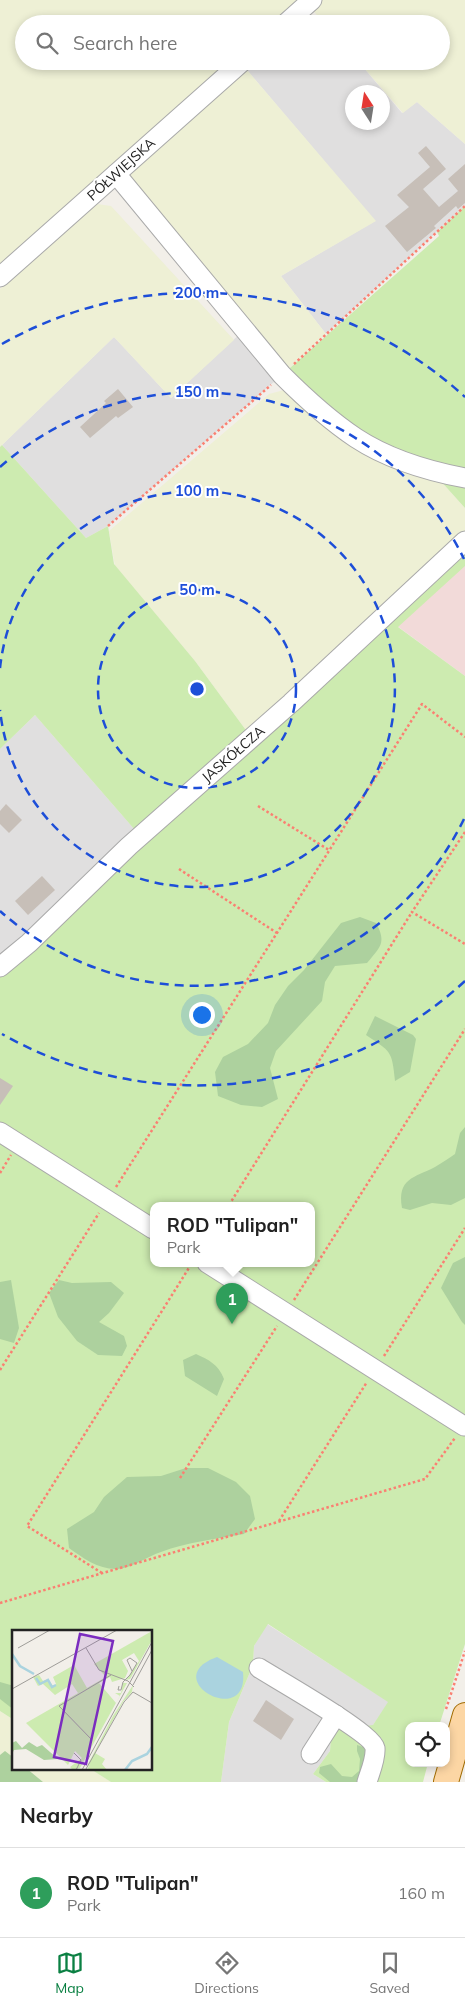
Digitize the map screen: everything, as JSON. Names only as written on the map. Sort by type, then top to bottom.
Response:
[{"type":"main road","points":[[446,1782],[455,1714]]},
{"type":"street","points":[[295,15],[312,0]]},
{"type":"street","name":"PÓŁWIEJSKA","points":[[0,277],[233,70]]},
{"type":"street","points":[[116,174],[282,375],[313,405],[357,438],[400,460],[465,478]]},
{"type":"street","name":"JASKÓŁCZA","points":[[0,967],[29,942],[129,846],[292,702],[465,541]]},
{"type":"street","points":[[0,1132],[150,1227]]},
{"type":"street","points":[[213,1267],[464,1426]]},
{"type":"street","points":[[259,1668],[336,1715],[371,1741],[374,1748],[374,1757],[367,1782]]},
{"type":"street","points":[[311,1754],[336,1715]]},
{"type":"path","points":[[0,1370],[422,704],[465,737]]},
{"type":"path","points":[[258,806],[329,850]]},
{"type":"path","points":[[230,1202],[412,912],[465,832]]},
{"type":"path","points":[[179,869],[277,933]]},
{"type":"path","points":[[412,912],[465,944]]},
{"type":"path","points":[[180,1478],[465,1030]]},
{"type":"path","points":[[102,1573],[27,1526],[189,1267]]},
{"type":"path","points":[[0,1603],[426,1479],[464,1426]]},
{"type":"path","points":[[455,1714],[465,1651]]},
{"type":"shaded area","points":[[247,70],[366,70],[378,85],[345,85],[345,130],[390,130],[390,99],[402,113],[417,102],[465,144],[465,206],[326,334],[281,276],[375,221]]},
{"type":"shaded area","points":[[244,330],[282,375],[108,526],[86,538],[2,445],[114,337],[171,398]]},
{"type":"shaded area","points":[[465,546],[465,676],[385,617]]},
{"type":"shaded area","points":[[35,715],[135,830],[0,967],[0,749]]},
{"type":"shaded area","points":[[267,1624],[389,1702],[373,1725],[382,1738],[370,1782],[331,1737],[330,1751],[313,1774],[326,1782],[221,1782],[229,1722],[253,1665],[254,1646]]},
{"type":"green space","points":[[0,0],[308,0],[291,15],[15,15],[15,70],[228,70],[0,268]]},
{"type":"green space","points":[[312,0],[465,0],[465,144],[417,102],[403,113],[390,98],[390,85],[379,85],[366,70],[450,70],[450,15],[317,15],[307,4]]},
{"type":"green space","points":[[233,70],[247,70],[376,221],[281,276],[326,334],[282,375],[116,174]]},
{"type":"green space","points":[[97,204],[111,206],[234,340],[171,398],[114,337],[0,447],[0,289]]},
{"type":"green space","points":[[465,206],[465,508],[430,469],[400,460],[282,375],[439,236],[437,232]]},
{"type":"green space","points":[[284,390],[440,480],[465,508],[465,535],[248,733],[195,661],[115,566],[109,531],[269,394]]},
{"type":"green space","points":[[2,445],[86,538],[108,526],[114,564],[195,661],[248,733],[135,830],[35,715],[0,749],[0,447]]},
{"type":"green space","points":[[465,543],[465,566],[398,627],[465,676],[465,1644],[440,1722],[405,1722],[405,1767],[427,1767],[423,1782],[370,1782],[382,1739],[365,1726],[373,1725],[388,1702],[268,1624],[254,1646],[253,1665],[229,1722],[221,1782],[111,1782],[92,1770],[152,1770],[152,1630],[12,1630],[12,1719],[0,1711],[0,966]]},
{"type":"green space","points":[[360,917],[376,923],[381,935],[381,944],[367,963],[335,966],[325,982],[322,1001],[276,1051],[270,1068],[278,1099],[262,1107],[241,1105],[218,1096],[215,1072],[223,1057],[248,1044],[268,1023],[275,1005],[288,986],[304,970],[341,923]]},
{"type":"green space","points":[[375,1016],[413,1035],[416,1039],[410,1072],[395,1081],[393,1063],[389,1053],[366,1035]]},
{"type":"green space","points":[[465,1127],[465,1198],[451,1205],[432,1203],[410,1210],[402,1208],[402,1190],[405,1185],[409,1180],[455,1154],[460,1133]]},
{"type":"green space","points":[[465,1257],[465,1325],[441,1288],[453,1263]]},
{"type":"green space","points":[[11,1280],[19,1328],[14,1343],[0,1339],[0,1282]]},
{"type":"green space","points":[[59,1280],[72,1283],[111,1282],[124,1293],[109,1313],[99,1322],[124,1336],[127,1346],[122,1356],[98,1355],[77,1341],[58,1317],[49,1293]]},
{"type":"green space","points":[[196,1354],[213,1363],[222,1374],[224,1379],[217,1396],[185,1376],[183,1360]]},
{"type":"green space","points":[[186,1468],[208,1468],[236,1482],[250,1496],[255,1519],[244,1534],[181,1546],[118,1569],[104,1568],[69,1548],[67,1529],[94,1512],[104,1497],[127,1477],[161,1476]]},
{"type":"green space","points":[[0,1682],[12,1685],[12,1708],[0,1699]]},
{"type":"green space","points":[[0,1711],[12,1719],[12,1757],[5,1752],[0,1755]]},
{"type":"green space","points":[[342,1727],[367,1742],[363,1782],[326,1782],[313,1774],[330,1751],[331,1737],[335,1729]]},
{"type":"green space","points":[[357,1745],[363,1747],[366,1751],[361,1782],[330,1782],[319,1773],[320,1767],[331,1764],[342,1776],[352,1777],[359,1771],[360,1759]]},
{"type":"green space","points":[[5,1751],[12,1756],[12,1770],[28,1770],[43,1782],[0,1782],[0,1755]]},
{"type":"green space","points":[[28,1770],[92,1770],[111,1782],[43,1782]]},
{"type":"water","points":[[217,1657],[243,1672],[241,1689],[233,1697],[221,1699],[209,1695],[200,1687],[196,1677],[201,1666]]},
{"type":"building","points":[[426,146],[446,169],[423,189],[439,207],[458,191],[448,179],[465,164],[465,203],[458,209],[456,206],[434,226],[436,228],[407,252],[385,226],[409,207],[397,195],[430,167],[418,153]]},
{"type":"building","points":[[118,389],[133,407],[118,418],[116,416],[90,438],[80,427]]},
{"type":"building","points":[[6,804],[22,820],[9,833],[0,824],[0,811]]},
{"type":"building","points":[[42,876],[55,890],[28,915],[15,901]]},
{"type":"building","points":[[0,1078],[13,1086],[0,1105]]},
{"type":"building","points":[[266,1700],[294,1719],[281,1740],[253,1721]]},
{"type":"place","name":"ROD \"Tulipan\"","points":[[232,1324]]}]
